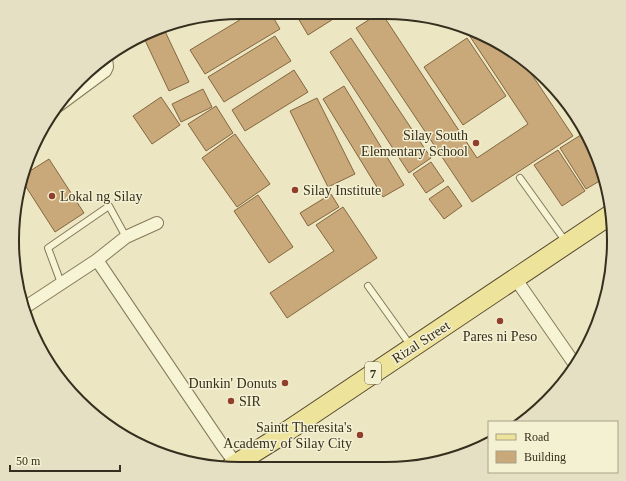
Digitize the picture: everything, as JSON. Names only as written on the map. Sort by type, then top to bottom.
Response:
[{"type":"main road","name":"Rizal Street","points":[[238,462],[269,443],[606,218]]},
{"type":"street","points":[[74,94],[105,71],[107,64]]},
{"type":"street","points":[[29,305],[61,282],[97,260],[126,236],[157,223]]},
{"type":"street","points":[[97,260],[222,445],[231,462]]},
{"type":"street","points":[[515,278],[572,360]]},
{"type":"lane","points":[[520,178],[567,244]]},
{"type":"lane","points":[[61,282],[48,248],[109,206],[126,236]]},
{"type":"lane","points":[[368,286],[412,347]]},
{"type":"building","points":[[241,19],[274,19],[280,29],[205,74],[190,50]]},
{"type":"building","points":[[299,19],[333,19],[308,35]]},
{"type":"building","points":[[370,19],[386,19],[477,158],[528,124],[470,36],[509,56],[531,73],[573,136],[472,202],[356,28]]},
{"type":"building","points":[[166,32],[189,82],[169,91],[145,41]]},
{"type":"building","points":[[275,36],[291,61],[224,102],[208,77]]},
{"type":"building","points":[[351,38],[431,158],[409,173],[330,52]]},
{"type":"building","points":[[467,38],[506,96],[463,125],[424,67]]},
{"type":"building","points":[[294,70],[308,92],[245,131],[232,110]]},
{"type":"building","points":[[344,86],[404,185],[383,197],[323,99]]},
{"type":"building","points":[[203,89],[212,107],[181,122],[172,104]]},
{"type":"building","points":[[161,97],[180,125],[152,144],[133,116]]},
{"type":"building","points":[[317,98],[355,174],[328,187],[290,111]]},
{"type":"building","points":[[216,106],[233,133],[206,151],[188,124]]},
{"type":"building","points":[[235,134],[270,184],[237,207],[202,158]]},
{"type":"building","points":[[580,136],[590,156],[599,182],[586,189],[560,148]]},
{"type":"building","points":[[558,150],[585,191],[562,206],[534,165]]},
{"type":"building","name":"Lokal ng Silay","points":[[49,159],[84,213],[55,232],[26,187],[31,171]]},
{"type":"building","points":[[431,162],[444,181],[426,193],[413,174]]},
{"type":"building","points":[[448,186],[462,206],[444,219],[429,199]]},
{"type":"building","points":[[331,194],[339,207],[308,226],[300,213]]},
{"type":"building","points":[[258,195],[293,247],[269,263],[234,211]]},
{"type":"building","points":[[343,207],[377,258],[287,318],[270,293],[334,251],[316,225]]},
{"type":"place","name":"Silay South Elementary School","points":[[476,143]]},
{"type":"place","name":"Silay Institute","points":[[295,190]]},
{"type":"place","name":"Lokal ng Silay","points":[[52,196]]},
{"type":"place","name":"Pares ni Peso","points":[[500,321]]},
{"type":"place","name":"Dunkin' Donuts","points":[[285,383]]},
{"type":"place","name":"SIR","points":[[231,401]]},
{"type":"place","name":"Saintt Theresita's Academy of Silay City","points":[[360,435]]}]
